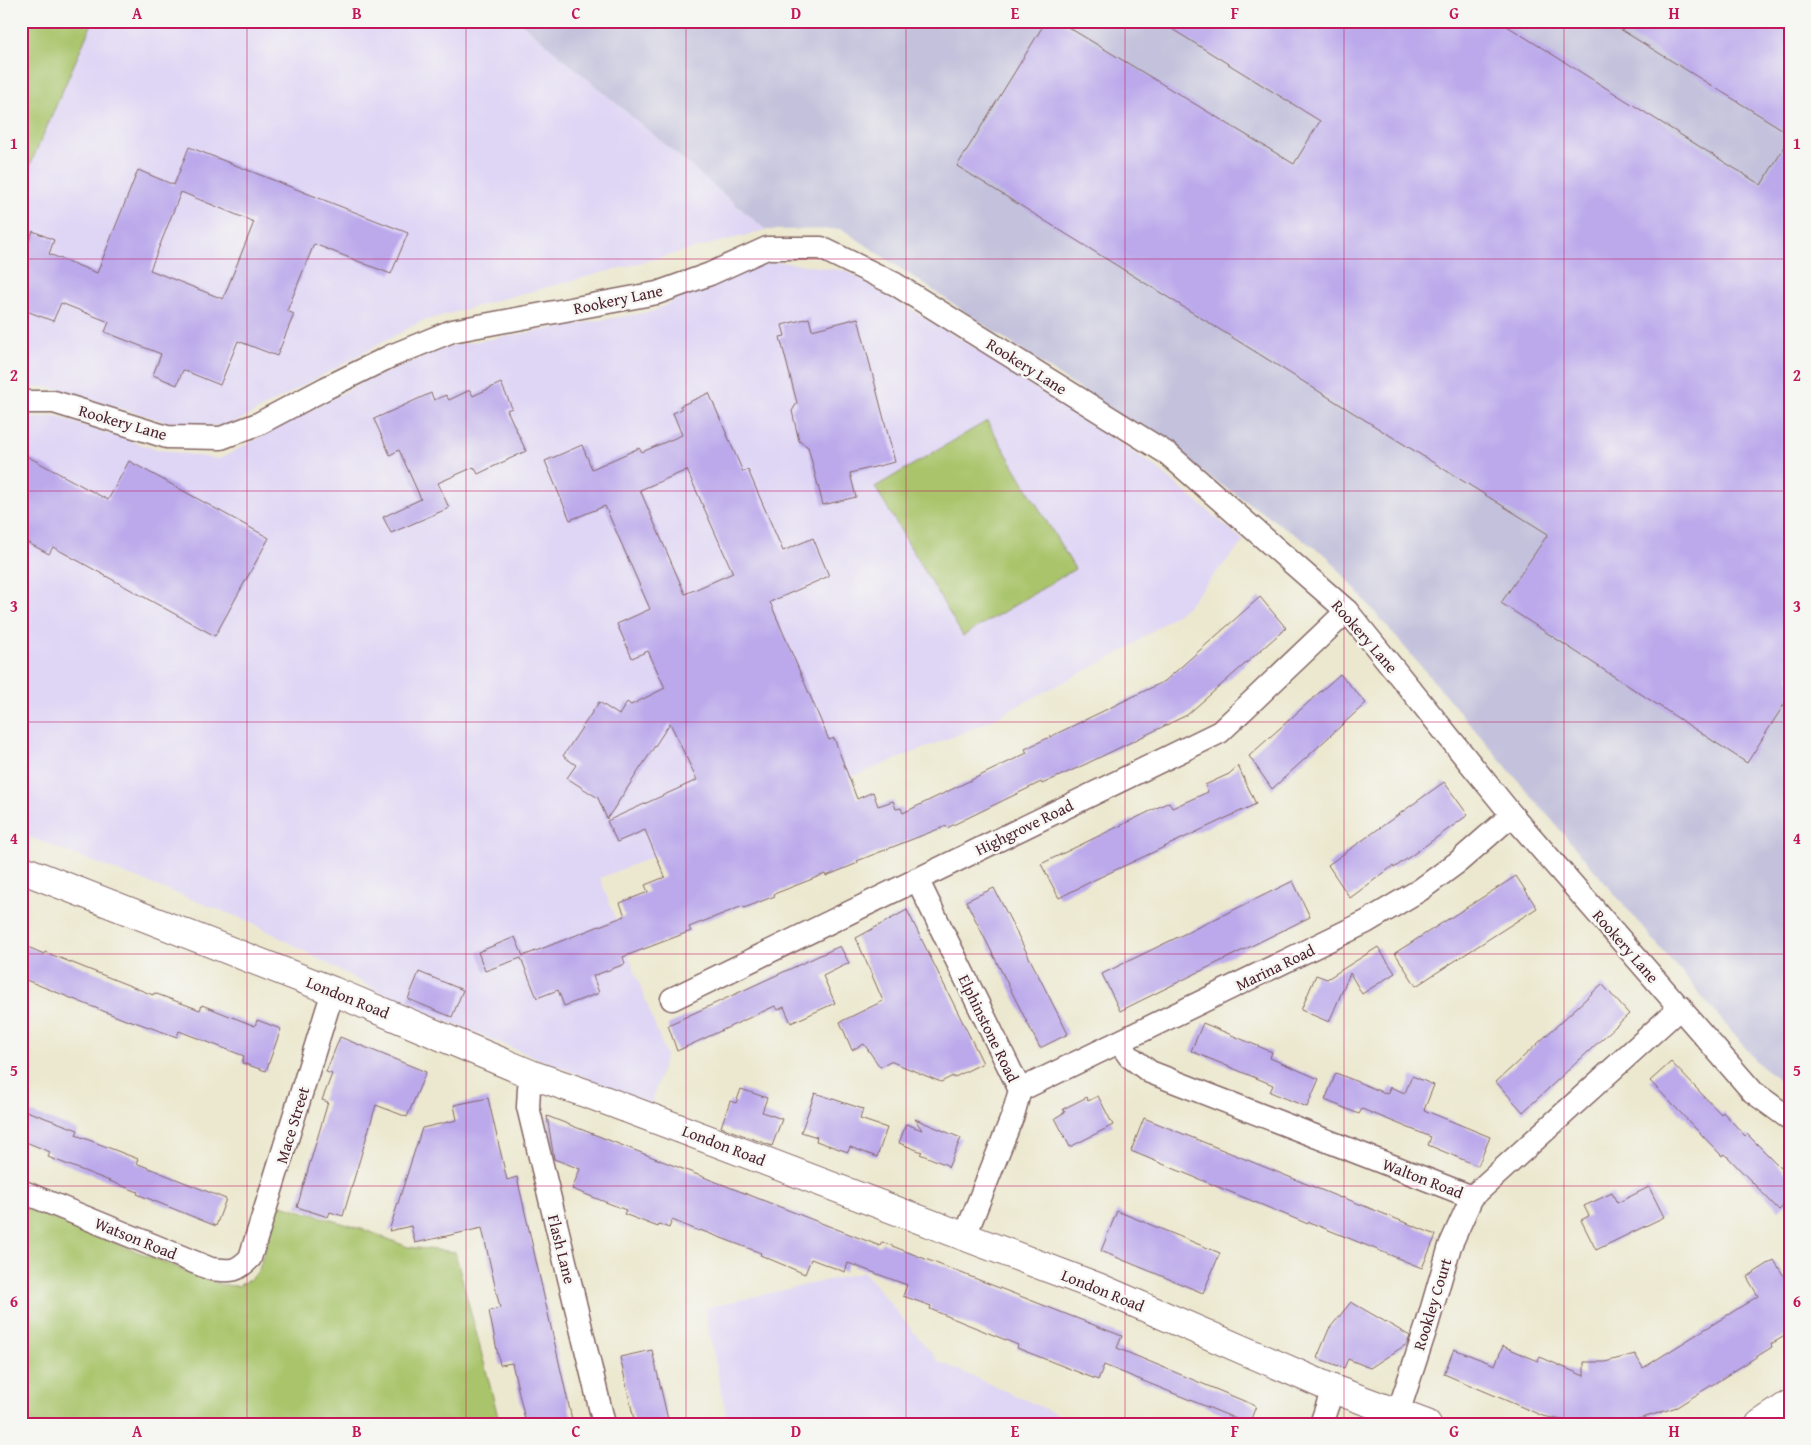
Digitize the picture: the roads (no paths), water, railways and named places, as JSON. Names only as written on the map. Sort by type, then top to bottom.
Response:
[{"type":"main road","name":"London Road","points":[[21,869],[333,991],[533,1075],[591,1095],[1098,1287],[1333,1389],[1427,1424]]},
{"type":"main road","points":[[1760,1424],[1790,1404]]},
{"type":"street","name":"Rookery Lane","points":[[21,402],[54,402],[166,437],[222,438],[258,424],[375,364],[452,331],[657,294],[710,274],[767,248],[821,248],[894,284],[1168,454],[1347,611],[1512,815],[1753,1092],[1790,1119]]},
{"type":"street","name":"Highgrove Road","points":[[672,999],[1220,732],[1347,611]]},
{"type":"street","name":"Marina Road","points":[[1020,1090],[1366,922],[1420,890],[1458,862],[1512,815]]},
{"type":"street","name":"Elphinstone Road","points":[[917,879],[1020,1090],[1013,1115],[965,1236]]},
{"type":"street","name":"Mace Street","points":[[250,1258],[333,991]]},
{"type":"street","name":"Walton Road","points":[[1120,1043],[1129,1056],[1150,1072],[1472,1197],[1681,1008]]},
{"type":"street","name":"Flash Lane","points":[[533,1075],[529,1088],[528,1107],[604,1424]]},
{"type":"street","name":"Watson Road","points":[[21,1191],[211,1269],[231,1271],[240,1269],[250,1258]]},
{"type":"street","name":"Rookley Court","points":[[1398,1413],[1427,1325],[1450,1246],[1472,1197]]},
{"type":"street","points":[[1321,1424],[1333,1389]]}]
